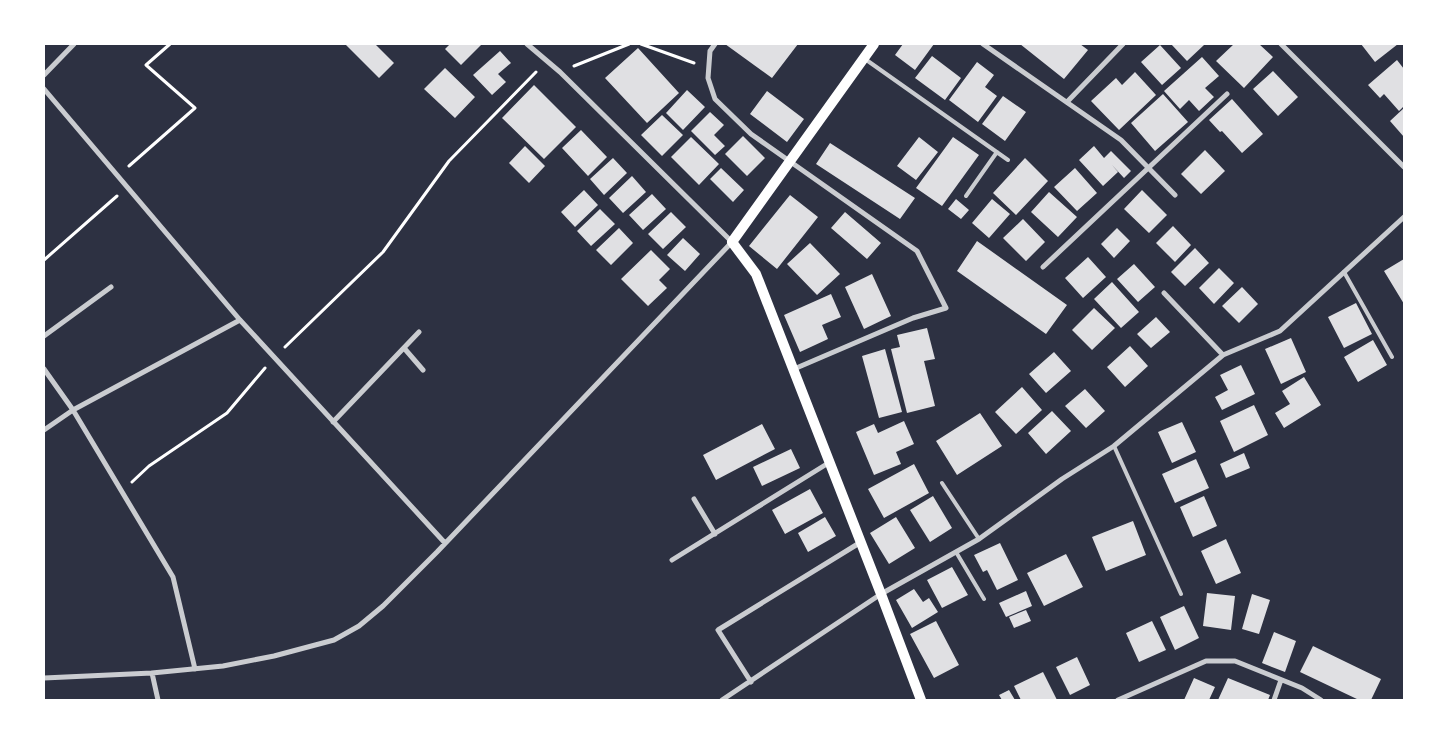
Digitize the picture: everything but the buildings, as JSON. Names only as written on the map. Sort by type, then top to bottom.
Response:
[{"type":"main road","points":[[874,44],[732,242],[756,274],[921,700]]},
{"type":"street","points":[[44,75],[74,44]]},
{"type":"street","points":[[44,678],[152,673],[223,666],[274,656],[334,640],[360,626],[383,606],[445,543],[732,242],[560,72],[528,44]]},
{"type":"street","points":[[715,44],[710,50],[708,78],[715,99],[751,134],[917,251],[946,308],[913,318],[793,369]]},
{"type":"street","points":[[983,44],[1122,140],[1175,195]]},
{"type":"street","points":[[1067,102],[1123,44]]},
{"type":"street","points":[[1281,44],[1404,166]]},
{"type":"street","points":[[44,89],[240,320],[445,543]]},
{"type":"street","points":[[1042,267],[1227,94]]},
{"type":"street","points":[[722,700],[881,594],[979,539],[1062,479],[1114,446],[1223,355],[1280,331],[1404,217]]},
{"type":"street","points":[[44,336],[111,287]]},
{"type":"street","points":[[1164,293],[1223,355]]},
{"type":"street","points":[[44,430],[73,410],[240,320]]},
{"type":"street","points":[[333,422],[419,332]]},
{"type":"street","points":[[404,348],[422,370]]},
{"type":"street","points":[[44,370],[73,410],[173,577],[195,669]]},
{"type":"street","points":[[672,560],[830,462]]},
{"type":"street","points":[[694,499],[715,534]]},
{"type":"street","points":[[751,682],[718,630],[861,542]]},
{"type":"street","points":[[1118,700],[1206,661],[1235,661],[1302,688],[1321,700]]},
{"type":"street","points":[[152,673],[158,700]]},
{"type":"street","points":[[1274,700],[1281,680]]},
{"type":"lane","points":[[864,58],[1008,160]]},
{"type":"lane","points":[[966,196],[997,152]]},
{"type":"lane","points":[[1344,272],[1392,357]]},
{"type":"lane","points":[[1114,446],[1181,594]]},
{"type":"lane","points":[[942,483],[979,539]]},
{"type":"lane","points":[[956,552],[984,598]]},
{"type":"path","points":[[118,176],[195,108],[146,65],[170,44]]},
{"type":"path","points":[[560,72],[629,44]]},
{"type":"path","points":[[641,44],[709,68]]},
{"type":"path","points":[[122,491],[149,466],[227,414],[274,358],[383,252],[449,160],[547,61]]},
{"type":"path","points":[[44,260],[127,187]]}]
